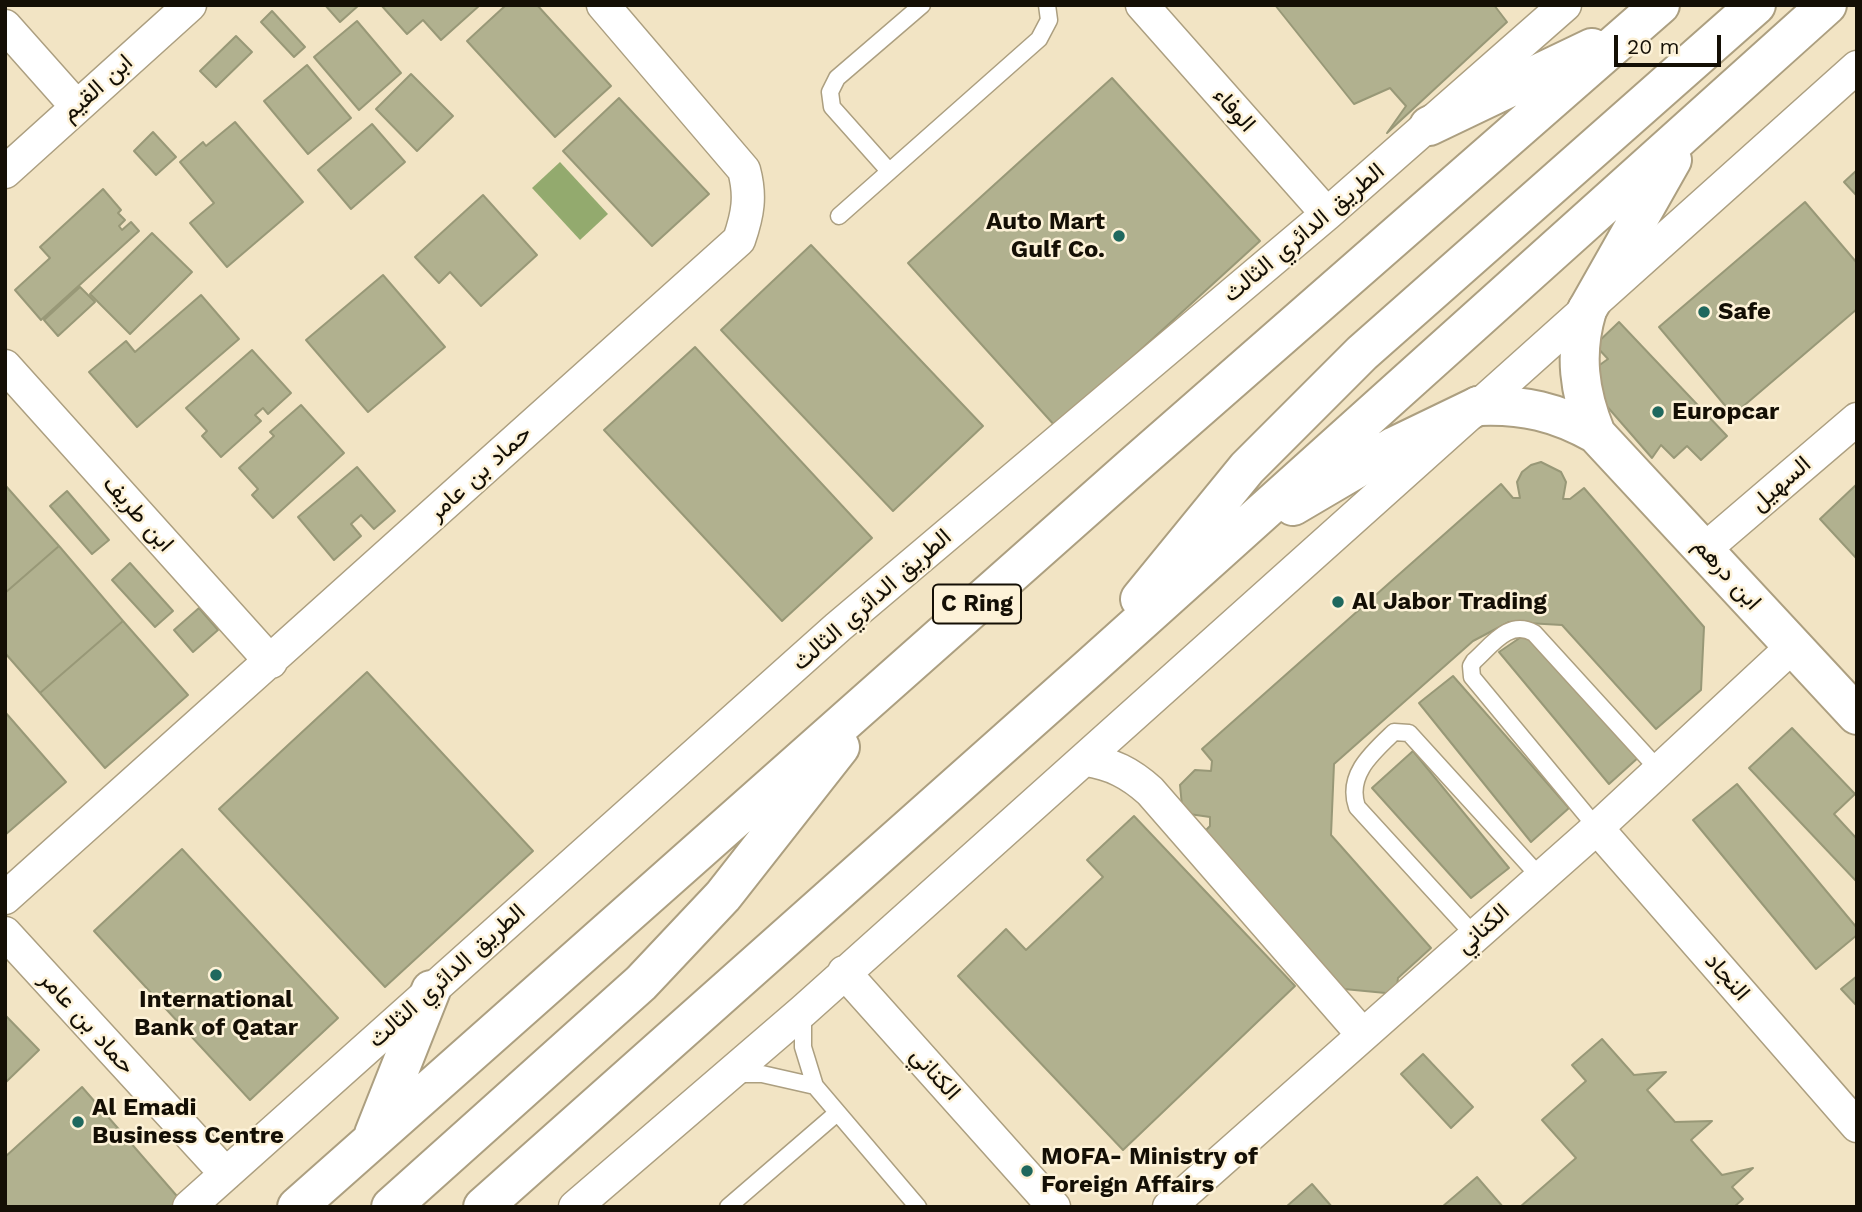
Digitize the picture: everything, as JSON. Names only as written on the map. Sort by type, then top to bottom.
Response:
[{"type":"main road","points":[[1089,668],[1159,572],[1238,478],[1353,362],[1756,5]]},
{"type":"main road","points":[[483,1207],[1089,668],[1827,5]]},
{"type":"main road","points":[[1429,126],[1647,17]]},
{"type":"main road","name":"C Ring","points":[[297,1207],[887,683],[1647,17]]},
{"type":"main road","name":"ابن درهم","points":[[1596,434],[1584,404],[1579,373],[1579,341],[1587,310],[1687,133]]},
{"type":"main road","name":"ابن درهم","points":[[1478,406],[1510,405],[1540,409],[1569,419],[1596,434],[1857,715]]},
{"type":"main road","points":[[1219,550],[1395,446],[1478,406]]},
{"type":"main road","points":[[391,1207],[640,983],[723,896],[784,822],[887,683]]},
{"type":"main road","points":[[371,1141],[431,990]]},
{"type":"street","name":"ابن القيم","points":[[5,172],[190,5]]},
{"type":"street","name":"حماد بن عامر","points":[[5,898],[739,240],[749,212],[744,170],[603,5]]},
{"type":"street","name":"الوفاء","points":[[1142,5],[1327,214]]},
{"type":"street","name":"الطريق الدائري الثالث","points":[[189,1207],[838,627],[1327,214],[1565,5]]},
{"type":"street","points":[[5,26],[77,107]]},
{"type":"street","points":[[575,1207],[803,1011],[1086,760],[1857,67]]},
{"type":"street","name":"ابن طريف","points":[[5,366],[271,662]]},
{"type":"street","name":"السهيل","points":[[1705,549],[1857,419]]},
{"type":"street","name":"الكناني","points":[[1169,1207],[1597,828],[1793,646]]},
{"type":"street","points":[[1086,760],[1124,771],[1150,791],[1363,1035]]},
{"type":"street","name":"النجاد","points":[[1597,828],[1857,1126]]},
{"type":"street","name":"حماد بن عامر","points":[[5,933],[226,1174]]},
{"type":"street","name":"الكناني","points":[[844,972],[1054,1207]]},
{"type":"lane","points":[[889,171],[832,107],[830,92],[837,78],[922,5]]},
{"type":"lane","points":[[839,216],[1039,38],[1049,20],[1047,5]]},
{"type":"lane","points":[[1597,828],[1472,677],[1471,666],[1474,660],[1511,629],[1525,628],[1534,633],[1659,771]]},
{"type":"lane","points":[[1475,936],[1357,807],[1353,791],[1356,775],[1394,732],[1403,730],[1409,733],[1541,878]]},
{"type":"lane","points":[[803,1011],[803,1047],[815,1086],[918,1207]]},
{"type":"lane","points":[[729,1074],[762,1074],[815,1086]]},
{"type":"lane","points":[[728,1207],[837,1113]]},
{"type":"shaded area","points":[[560,162],[608,214],[580,240],[532,188]]},
{"type":"building","points":[[325,5],[359,5],[340,22]]},
{"type":"building","points":[[381,5],[480,5],[441,40],[423,20],[407,34]]},
{"type":"building","points":[[506,5],[537,5],[611,86],[555,137],[467,41]]},
{"type":"building","points":[[1275,5],[1494,5],[1507,22],[1387,133],[1406,106],[1390,88],[1354,104]]},
{"type":"building","points":[[272,11],[305,47],[294,57],[261,22]]},
{"type":"building","points":[[357,21],[401,73],[359,110],[314,57]]},
{"type":"building","points":[[236,36],[252,52],[216,87],[200,71]]},
{"type":"building","points":[[307,65],[351,118],[308,154],[264,101]]},
{"type":"building","points":[[411,74],[453,116],[417,151],[376,109]]},
{"type":"building","points":[[1112,78],[1260,241],[1056,427],[908,263]]},
{"type":"building","points":[[619,98],[709,194],[652,246],[563,151]]},
{"type":"building","points":[[235,122],[303,202],[227,267],[190,223],[214,203],[180,162],[203,142],[206,146]]},
{"type":"building","points":[[372,124],[405,162],[351,209],[318,170]]},
{"type":"building","points":[[153,132],[176,157],[156,175],[134,151]]},
{"type":"building","points":[[1857,170],[1857,196],[1844,182]]},
{"type":"building","points":[[103,189],[121,210],[118,213],[125,220],[119,226],[122,230],[131,222],[139,231],[41,320],[15,290],[50,258],[40,247]]},
{"type":"building","points":[[483,195],[537,255],[481,306],[450,272],[439,283],[415,257]]},
{"type":"building","points":[[1805,202],[1857,263],[1857,309],[1733,415],[1659,327]]},
{"type":"building","points":[[152,233],[192,272],[130,334],[90,294]]},
{"type":"building","points":[[811,245],[983,426],[893,511],[721,330]]},
{"type":"building","points":[[383,275],[445,347],[368,412],[306,340]]},
{"type":"building","points":[[80,287],[95,302],[58,336],[44,320]]},
{"type":"building","points":[[201,295],[239,339],[137,427],[89,372],[126,341],[135,352]]},
{"type":"building","name":"Europcar","points":[[1619,322],[1727,436],[1701,460],[1687,446],[1674,458],[1661,445],[1652,458],[1591,388],[1594,369],[1608,359],[1595,345]]},
{"type":"building","points":[[695,347],[872,538],[782,621],[604,430]]},
{"type":"building","points":[[252,350],[291,393],[268,414],[263,408],[255,415],[261,421],[221,457],[202,436],[207,431],[186,408]]},
{"type":"building","points":[[301,405],[344,453],[273,518],[252,495],[258,489],[239,468],[274,436],[270,432]]},
{"type":"building","points":[[1541,462],[1561,472],[1566,482],[1563,499],[1570,499],[1584,488],[1704,627],[1701,690],[1656,729],[1562,625],[1509,622],[1473,641],[1334,764],[1331,835],[1431,948],[1398,978],[1396,994],[1344,989],[1204,832],[1210,826],[1210,817],[1189,814],[1182,806],[1180,785],[1195,770],[1211,771],[1212,761],[1202,749],[1501,484],[1513,498],[1520,498],[1517,482],[1522,472]]},
{"type":"building","points":[[357,467],[395,511],[374,529],[361,515],[351,524],[361,536],[334,560],[298,517]]},
{"type":"building","points":[[1857,484],[1857,559],[1820,519]]},
{"type":"building","points":[[5,485],[59,546],[5,593]]},
{"type":"building","points":[[67,491],[109,540],[92,554],[50,506]]},
{"type":"building","points":[[59,546],[123,621],[40,693],[5,653],[5,593]]},
{"type":"building","points":[[130,563],[173,611],[155,627],[112,580]]},
{"type":"building","points":[[199,608],[218,630],[193,652],[174,630]]},
{"type":"building","points":[[123,621],[188,695],[105,768],[40,693]]},
{"type":"building","points":[[1530,631],[1640,756],[1609,784],[1499,652]]},
{"type":"building","points":[[367,672],[533,851],[385,987],[219,809]]},
{"type":"building","points":[[1453,676],[1569,808],[1531,842],[1419,703]]},
{"type":"building","points":[[5,712],[66,782],[5,835]]},
{"type":"building","points":[[1792,728],[1855,794],[1834,814],[1857,839],[1857,882],[1749,768]]},
{"type":"building","points":[[1413,751],[1509,868],[1471,898],[1372,788]]},
{"type":"building","points":[[1737,784],[1857,928],[1857,935],[1816,969],[1693,820]]},
{"type":"building","points":[[1134,816],[1295,986],[1123,1150],[958,976],[1006,929],[1026,950],[1103,877],[1087,860]]},
{"type":"building","name":"International Bank of Qatar","points":[[182,849],[338,1018],[250,1100],[94,931]]},
{"type":"building","points":[[1857,976],[1857,1006],[1841,989]]},
{"type":"building","points":[[5,1015],[39,1050],[5,1083]]},
{"type":"building","points":[[1602,1039],[1634,1075],[1666,1072],[1647,1090],[1675,1122],[1712,1121],[1691,1140],[1722,1175],[1753,1168],[1732,1187],[1743,1199],[1734,1207],[1520,1207],[1576,1158],[1542,1120],[1586,1081],[1572,1065]]},
{"type":"building","points":[[1423,1054],[1473,1107],[1451,1128],[1401,1074]]},
{"type":"building","name":"Al Emadi Business Centre","points":[[82,1087],[183,1203],[179,1207],[5,1207],[5,1157]]},
{"type":"building","points":[[1477,1177],[1503,1207],[1442,1207]]},
{"type":"building","points":[[1312,1184],[1332,1207],[1286,1207]]},
{"type":"place","name":"Auto Mart Gulf Co.","points":[[1119,236]]},
{"type":"place","name":"Safe","points":[[1704,312]]},
{"type":"place","name":"Europcar","points":[[1658,412]]},
{"type":"place","name":"Al Jabor Trading","points":[[1338,602]]},
{"type":"place","name":"International Bank of Qatar","points":[[216,975]]},
{"type":"place","name":"Al Emadi Business Centre","points":[[78,1122]]},
{"type":"place","name":"MOFA- Ministry of Foreign Affairs","points":[[1027,1171]]}]
